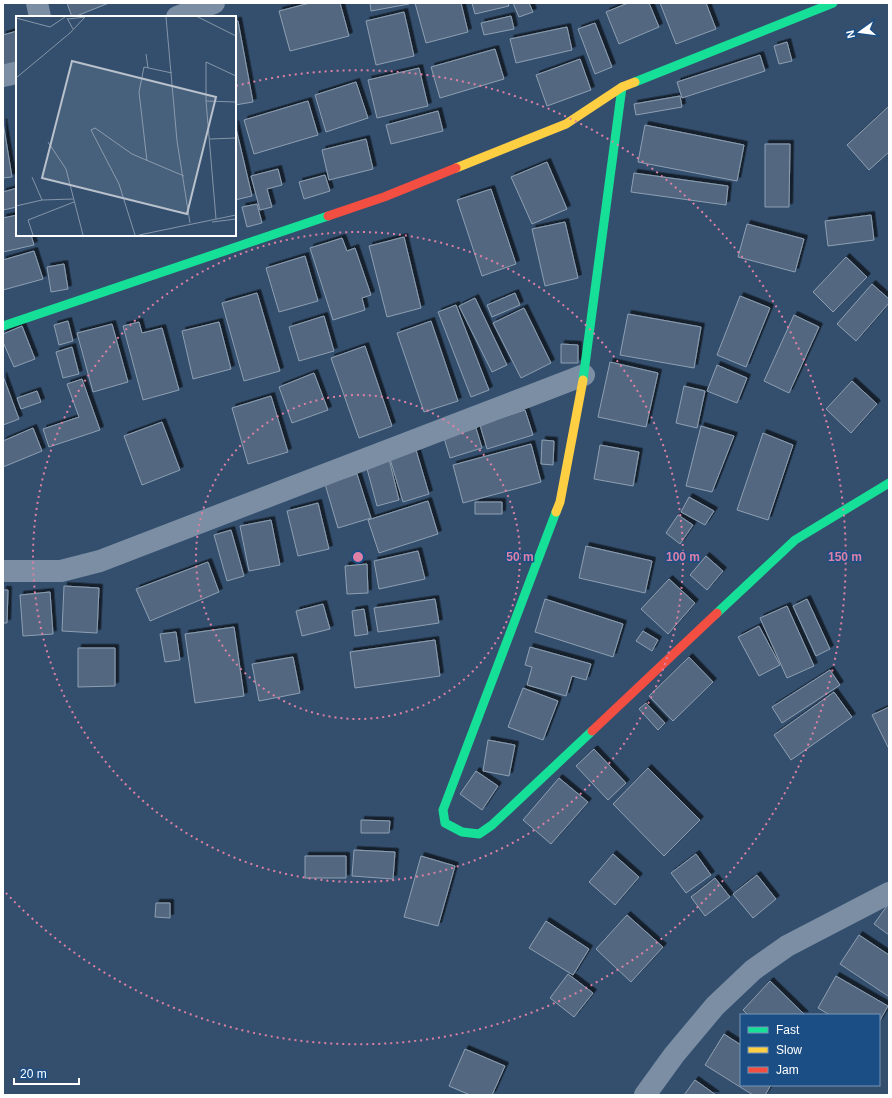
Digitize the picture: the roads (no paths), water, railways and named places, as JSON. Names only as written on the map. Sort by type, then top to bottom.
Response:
[{"type":"street","points":[[37,3],[40,16]]},
{"type":"street","points":[[180,16],[214,3]]},
{"type":"street","points":[[3,326],[384,197],[566,124],[622,88],[834,3]]},
{"type":"street","points":[[3,76],[16,73]]},
{"type":"street","points":[[622,88],[584,375],[560,502],[442,810],[445,823],[462,832],[479,834],[492,825],[795,540],[889,483]]},
{"type":"street","points":[[3,571],[60,571],[100,561],[584,375]]},
{"type":"street","points":[[644,1095],[674,1055],[715,1006],[753,970],[787,946],[889,893]]}]
